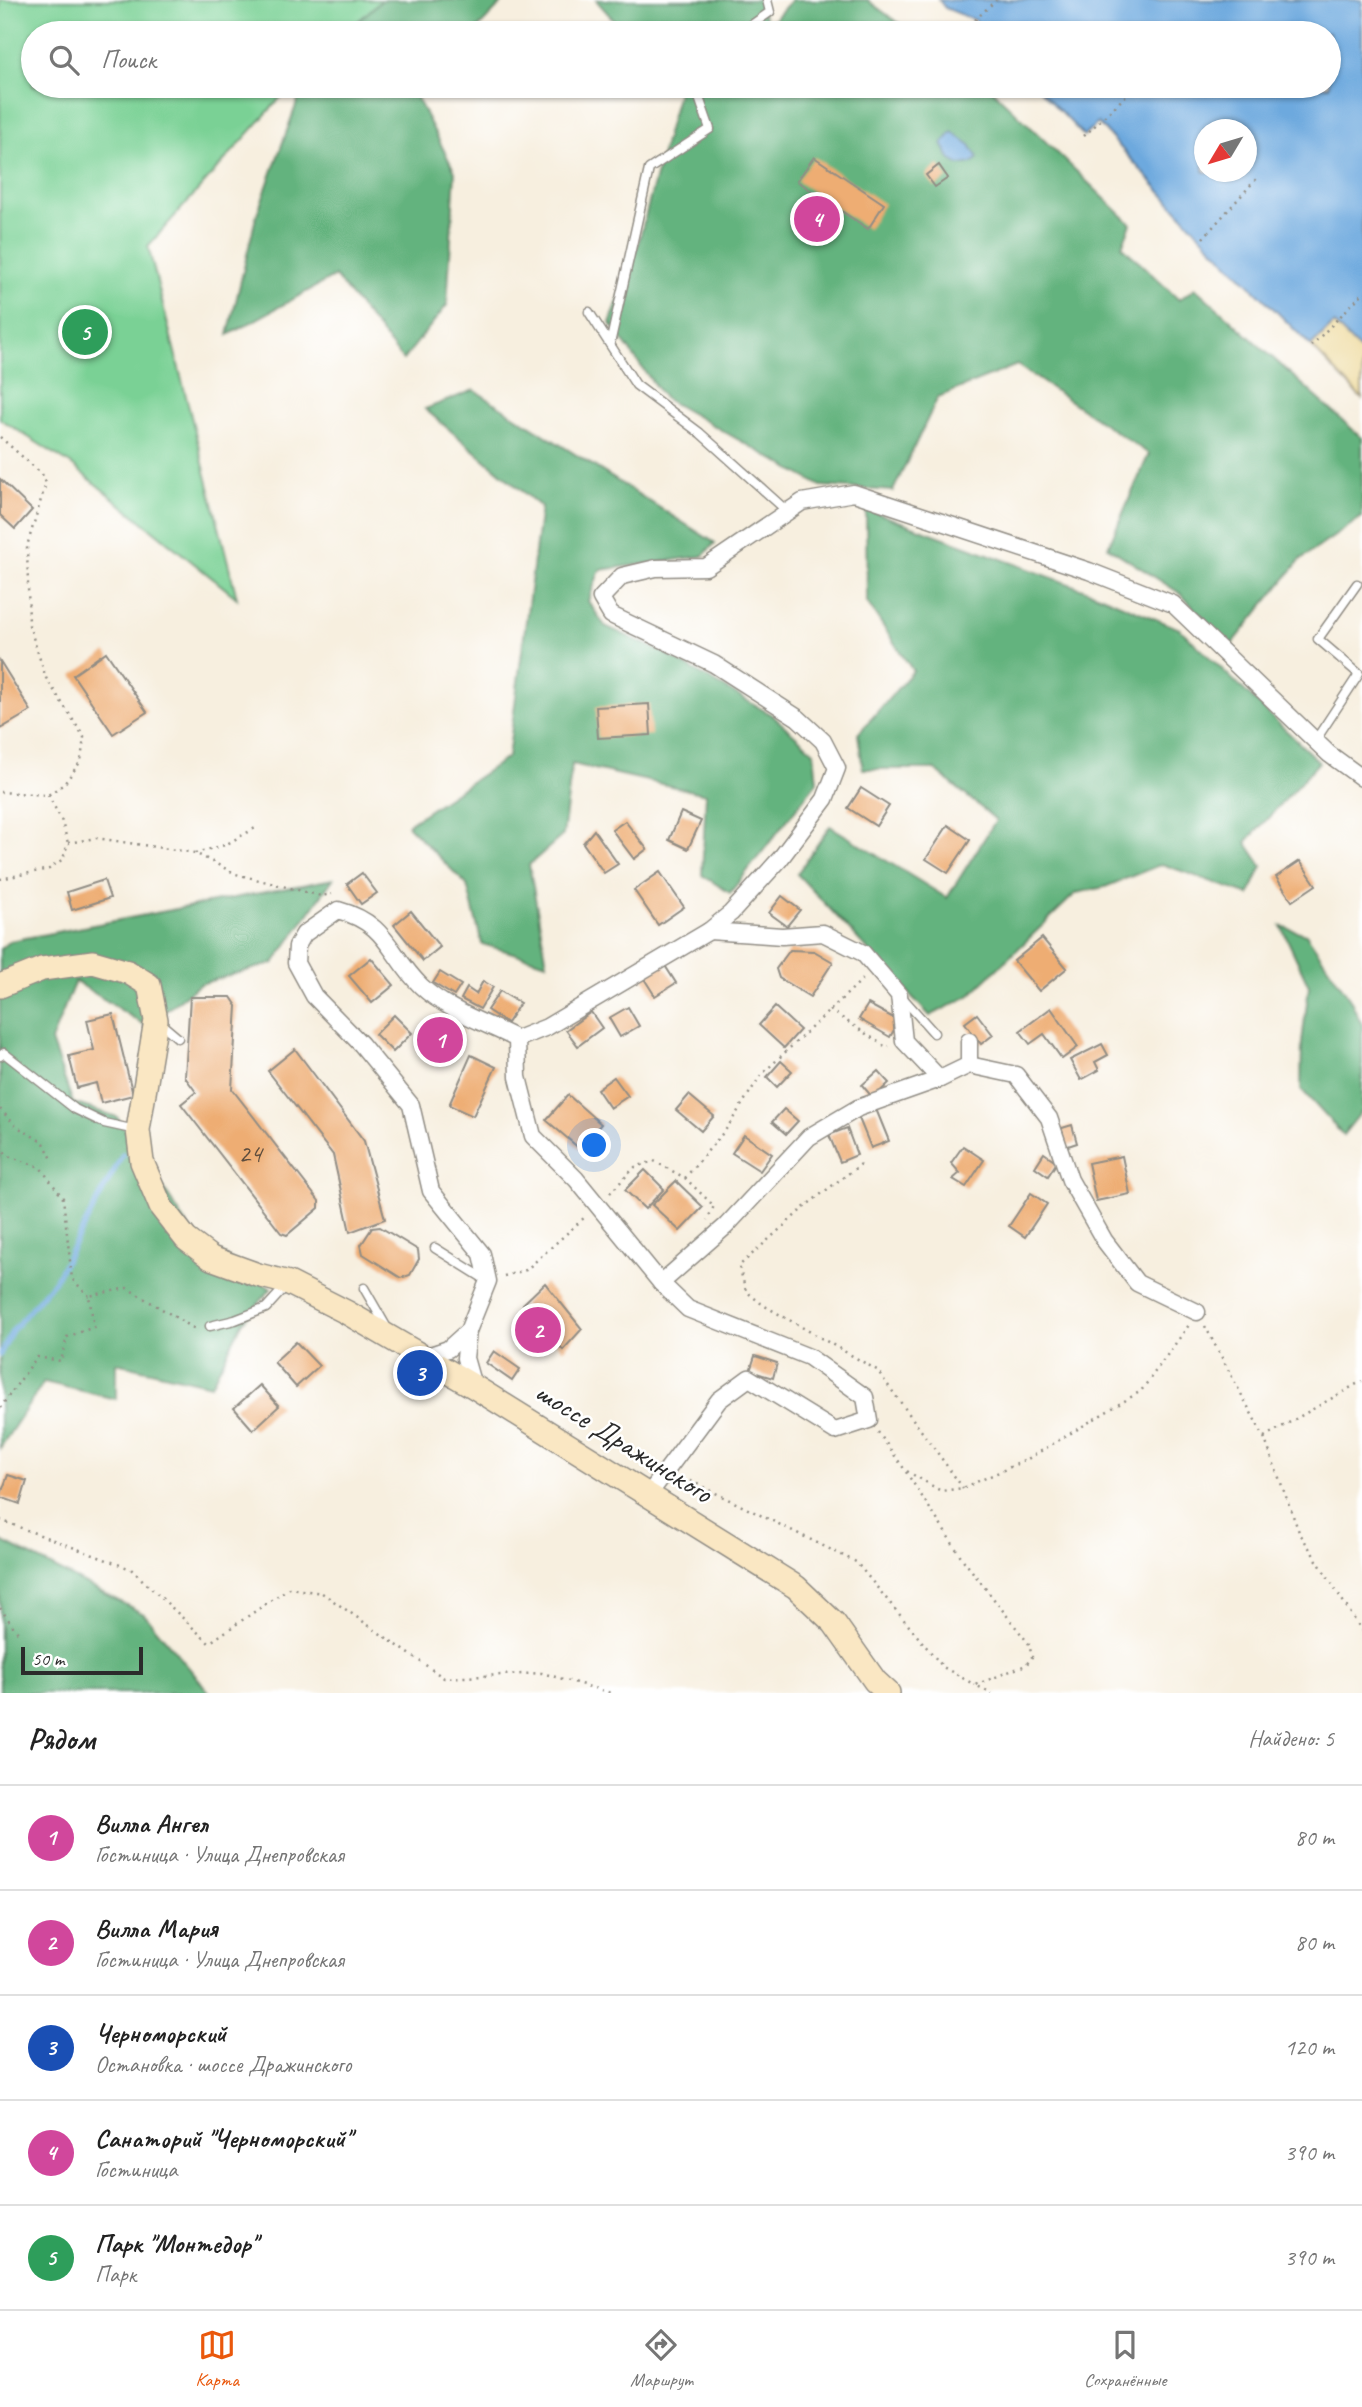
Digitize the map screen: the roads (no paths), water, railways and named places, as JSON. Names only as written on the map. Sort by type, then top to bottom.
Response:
[{"type":"main road","name":"шоссе Дражинского","points":[[0,986],[42,969],[93,962],[128,972],[149,985],[156,1020],[138,1130],[142,1162],[161,1207],[186,1240],[211,1258],[289,1283],[424,1357],[796,1587],[834,1623],[875,1681],[888,1693]]},
{"type":"street","points":[[473,1386],[465,1358],[468,1331],[488,1281],[482,1254],[431,1191],[411,1105],[361,1044],[314,996],[296,963],[297,946],[304,934],[338,910],[357,915],[376,927],[421,986],[465,1016],[517,1039],[547,1027],[709,931],[731,913],[780,859],[825,799],[837,768],[823,741],[798,719],[714,664],[611,615],[601,598],[622,576],[656,568],[706,567],[802,502],[854,493],[1089,571],[1173,604],[1329,754],[1362,778]]},
{"type":"street","points":[[709,931],[782,936],[823,933],[863,953],[900,995],[904,1041],[940,1079]]},
{"type":"street","points":[[517,1039],[518,1077],[533,1136],[576,1179],[661,1283],[688,1309],[808,1357],[865,1397],[869,1420],[835,1430],[749,1378],[719,1400],[649,1494]]},
{"type":"street","points":[[968,1065],[970,1041]]},
{"type":"street","points":[[661,1283],[726,1226],[809,1137],[858,1108],[940,1079],[968,1065],[1016,1076],[1049,1118],[1070,1180],[1104,1240],[1137,1283],[1198,1312]]},
{"type":"street","points":[[424,1357],[448,1349],[468,1331]]},
{"type":"lane","points":[[757,21],[770,12],[767,0]]},
{"type":"lane","points":[[610,344],[649,169],[710,129],[699,98]]},
{"type":"lane","points":[[589,312],[636,385],[700,433],[788,512]]},
{"type":"lane","points":[[1315,741],[1359,674],[1318,639],[1357,584]]},
{"type":"lane","points":[[900,995],[934,1033]]},
{"type":"lane","points":[[156,1020],[178,1038]]},
{"type":"lane","points":[[0,1056],[4,1053],[75,1108],[104,1123],[138,1130]]},
{"type":"lane","points":[[435,1248],[488,1281]]},
{"type":"lane","points":[[210,1326],[266,1308],[289,1283]]},
{"type":"lane","points":[[365,1287],[394,1340]]},
{"type":"water","points":[[939,0],[1362,0],[1362,352],[1334,324],[1311,346],[1203,238],[1098,123],[1084,136],[1048,98],[1341,98],[1341,21],[976,21],[945,8]]},
{"type":"water","points":[[952,132],[970,145],[978,158],[972,163],[960,165],[951,160],[942,144]]},
{"type":"waterway","points":[[0,1355],[12,1331],[55,1280],[123,1154]]},
{"type":"place","name":"Санаторий \"Черноморский\"","points":[[817,219]]},
{"type":"place","name":"Парк \"Монтедор\"","points":[[85,332]]},
{"type":"place","name":"Вилла Ангел","points":[[440,1040]]},
{"type":"place","name":"Вилла Мария","points":[[538,1330]]},
{"type":"place","name":"Черноморский","points":[[420,1373]]}]
